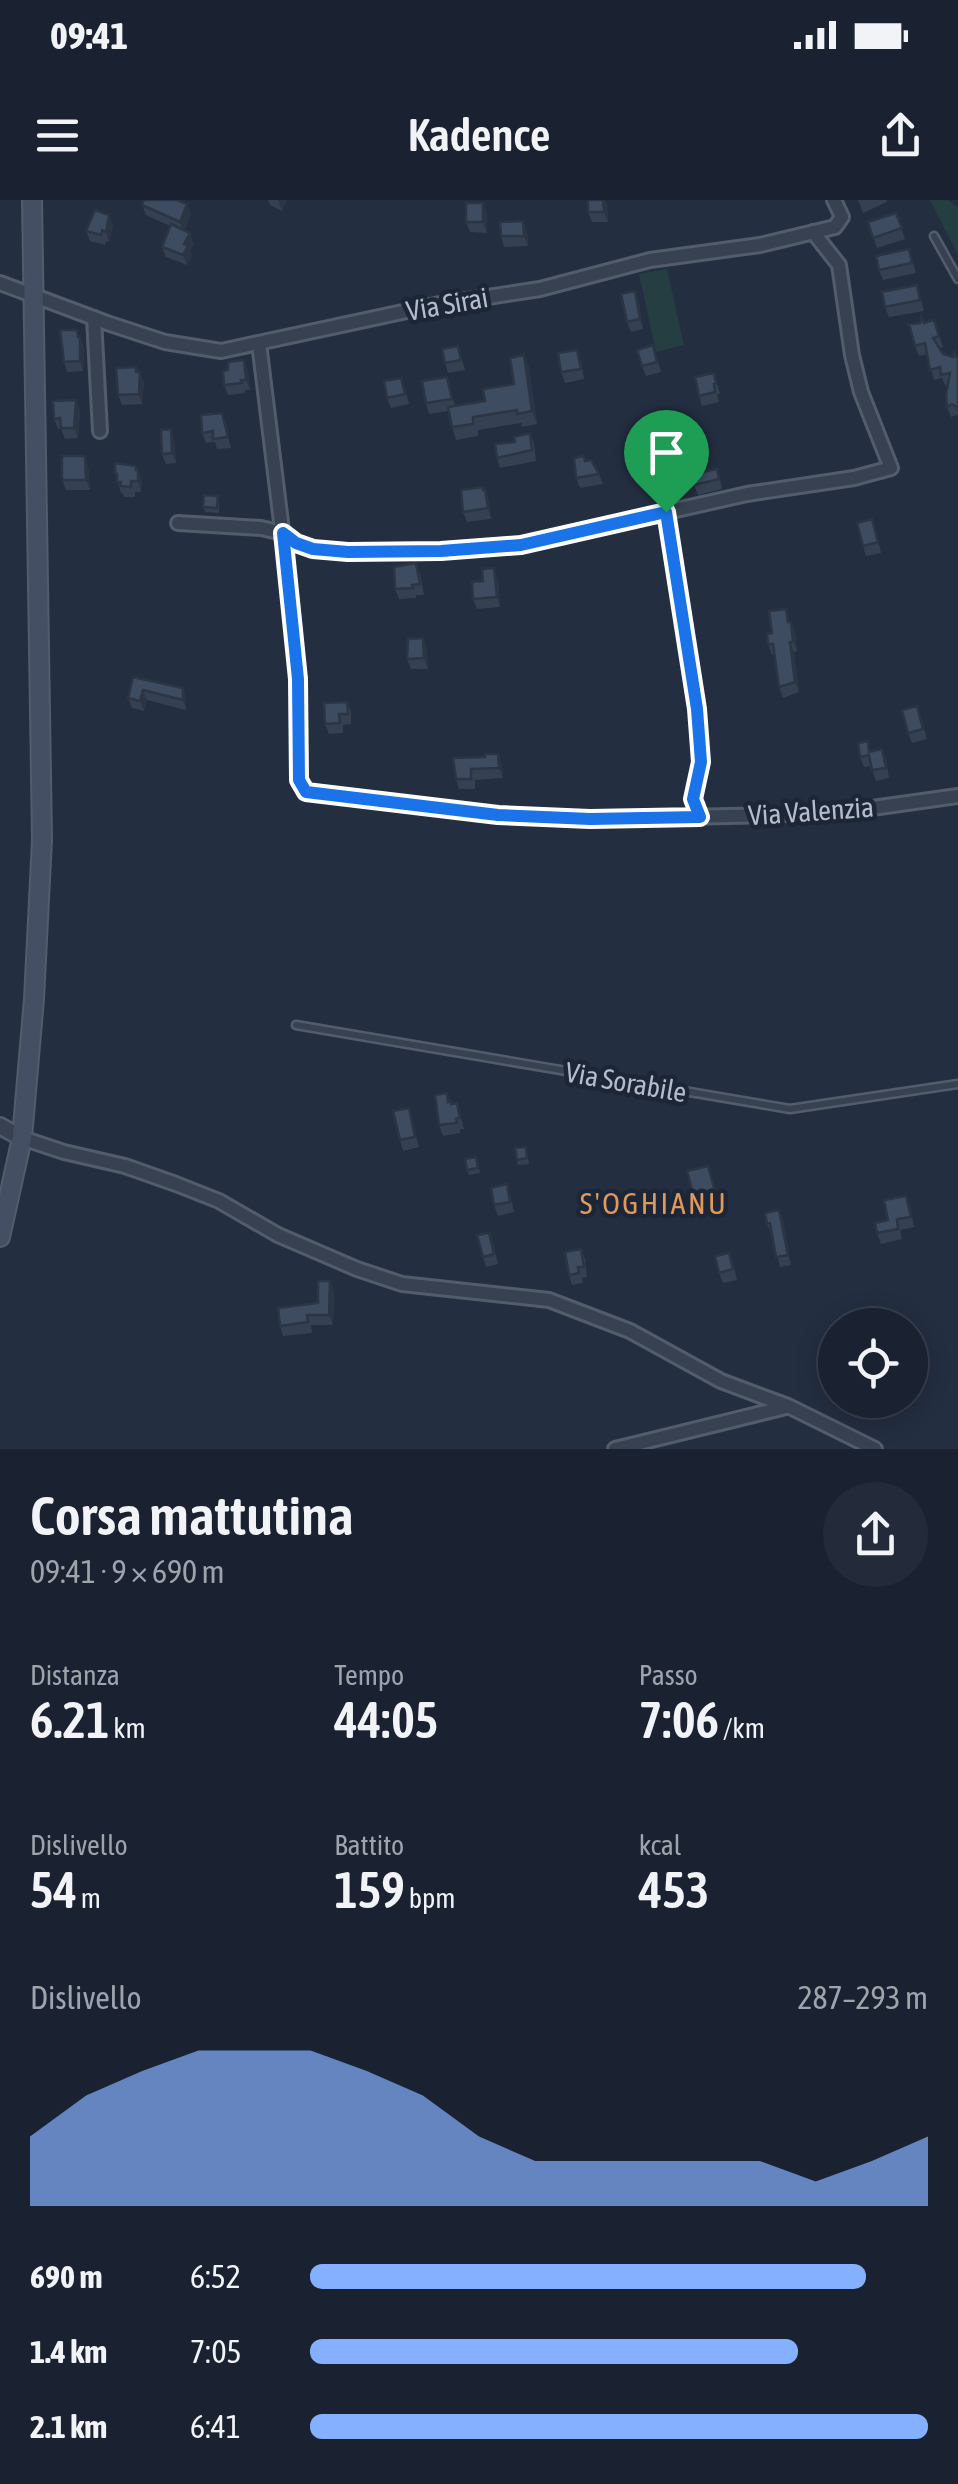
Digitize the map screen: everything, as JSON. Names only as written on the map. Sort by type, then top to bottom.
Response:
[{"type":"main road","points":[[0,1237],[22,1138],[42,840],[32,200]]},
{"type":"street","points":[[178,522],[261,528],[283,533],[313,549],[348,552],[521,545],[747,494],[854,478],[891,468],[861,392],[839,265],[814,232],[834,227],[842,218],[834,200]]},
{"type":"street","name":"Via Sirai","points":[[0,283],[165,342],[221,351],[436,305],[540,289],[650,260],[760,245],[814,232]]},
{"type":"street","points":[[94,318],[100,431]]},
{"type":"street","points":[[259,343],[283,533]]},
{"type":"street","points":[[666,512],[697,709],[701,762],[693,799],[700,817]]},
{"type":"street","name":"Via Valenzia","points":[[283,533],[298,679],[299,780],[306,792],[498,815],[590,819],[858,810],[958,796]]},
{"type":"street","points":[[0,1126],[22,1138],[125,1166],[190,1190],[278,1235],[402,1284],[548,1300],[630,1331],[720,1381],[788,1406],[875,1449]]},
{"type":"street","points":[[615,1449],[788,1406]]},
{"type":"lane","points":[[934,236],[958,279]]},
{"type":"lane","name":"Via Sorabile","points":[[296,1025],[790,1109],[958,1084]]},
{"type":"green space","points":[[930,200],[948,200],[958,207],[958,255]]},
{"type":"green space","points":[[667,269],[684,345],[656,352],[639,274]]},
{"type":"building","points":[[144,200],[177,200],[187,204],[180,222],[142,205]]},
{"type":"building","points":[[588,200],[603,200],[604,212],[588,212]]},
{"type":"building","points":[[466,203],[483,203],[483,222],[466,222]]},
{"type":"building","points":[[95,210],[109,215],[106,232],[102,230],[101,235],[86,231]]},
{"type":"building","points":[[896,213],[902,228],[873,238],[868,222]]},
{"type":"building","points":[[523,221],[524,236],[501,236],[500,222]]},
{"type":"building","points":[[171,224],[190,233],[183,255],[162,247]]},
{"type":"building","points":[[909,249],[912,263],[879,270],[876,256]]},
{"type":"building","points":[[917,285],[920,300],[885,307],[882,292]]},
{"type":"building","points":[[635,291],[640,319],[627,322],[621,294]]},
{"type":"building","points":[[921,317],[924,323],[934,320],[939,336],[933,338],[943,354],[953,357],[954,351],[958,357],[958,408],[952,404],[947,407],[950,373],[941,375],[940,367],[930,370],[925,343],[915,346],[909,324],[920,323]]},
{"type":"building","points":[[60,330],[77,330],[80,361],[64,362]]},
{"type":"building","points":[[653,345],[657,362],[642,366],[637,350]]},
{"type":"building","points":[[458,346],[461,360],[445,363],[442,349]]},
{"type":"building","points":[[577,350],[581,369],[561,372],[558,353]]},
{"type":"building","points":[[524,355],[532,411],[473,417],[473,424],[452,427],[448,407],[485,401],[483,389],[514,384],[510,358]]},
{"type":"building","points":[[244,360],[246,380],[224,385],[223,371],[228,370],[228,362]]},
{"type":"building","points":[[136,367],[136,372],[140,372],[139,394],[118,395],[116,368]]},
{"type":"building","points":[[714,373],[715,392],[699,396],[695,377]]},
{"type":"building","points":[[447,377],[452,399],[426,403],[422,381]]},
{"type":"building","points":[[401,378],[405,394],[387,398],[384,381]]},
{"type":"building","points":[[76,400],[74,428],[61,428],[60,418],[54,419],[53,401]]},
{"type":"building","points":[[222,413],[228,437],[213,439],[213,431],[202,433],[201,415]]},
{"type":"building","points":[[171,429],[172,453],[162,454],[161,430]]},
{"type":"building","points":[[530,433],[532,450],[497,458],[495,444],[515,442],[514,437]]},
{"type":"building","points":[[62,456],[85,456],[86,480],[62,480]]},
{"type":"building","points":[[584,456],[599,474],[576,478],[574,458]]},
{"type":"building","points":[[115,463],[136,466],[138,481],[131,481],[131,487],[120,486]]},
{"type":"building","points":[[717,469],[719,479],[694,485],[692,474]]},
{"type":"building","points":[[483,487],[488,508],[463,512],[461,490]]},
{"type":"building","points":[[204,495],[218,496],[217,508],[203,507]]},
{"type":"building","points":[[872,519],[878,542],[863,546],[857,523]]},
{"type":"building","points":[[416,563],[420,584],[395,589],[394,567]]},
{"type":"building","points":[[494,568],[497,597],[473,599],[472,582],[483,581],[482,569]]},
{"type":"building","points":[[786,609],[791,622],[795,682],[779,687],[773,644],[768,644],[767,634],[772,633],[769,611]]},
{"type":"building","points":[[423,638],[424,658],[407,659],[408,639]]},
{"type":"building","points":[[133,677],[183,688],[183,700],[143,690],[140,701],[128,698]]},
{"type":"building","points":[[347,702],[348,714],[339,714],[340,723],[325,724],[324,703]]},
{"type":"building","points":[[917,706],[923,729],[908,733],[902,710]]},
{"type":"building","points":[[868,741],[869,752],[882,749],[886,768],[872,770],[869,755],[860,757],[858,743]]},
{"type":"building","points":[[498,754],[499,768],[471,769],[471,779],[456,779],[453,758]]},
{"type":"building","points":[[447,1093],[448,1102],[457,1103],[460,1118],[457,1123],[439,1125],[435,1095]]},
{"type":"building","points":[[409,1108],[415,1137],[400,1140],[393,1111]]},
{"type":"building","points":[[526,1147],[527,1158],[517,1160],[515,1148]]},
{"type":"building","points":[[476,1157],[478,1168],[467,1170],[465,1159]]},
{"type":"building","points":[[708,1166],[716,1195],[695,1201],[687,1171]]},
{"type":"building","points":[[507,1184],[510,1202],[494,1205],[491,1188]]},
{"type":"building","points":[[906,1196],[911,1217],[897,1219],[898,1229],[877,1233],[875,1223],[888,1220],[884,1200]]},
{"type":"building","points":[[779,1210],[788,1255],[776,1257],[765,1213]]},
{"type":"building","points":[[489,1233],[494,1254],[483,1257],[477,1235]]},
{"type":"building","points":[[581,1249],[584,1267],[569,1275],[565,1252]]},
{"type":"building","points":[[729,1253],[733,1269],[719,1273],[715,1256]]},
{"type":"building","points":[[318,1281],[330,1281],[329,1315],[307,1315],[308,1322],[280,1326],[278,1308],[318,1303]]},
{"type":"district","name":"S'OGHIANU","points":[[654,1203]]},
{"type":"route","points":[[666,512],[697,709],[701,762],[693,799],[700,817],[590,819],[498,815],[306,792],[299,780],[298,679],[283,533],[313,549],[441,551],[521,545],[666,512]]}]
